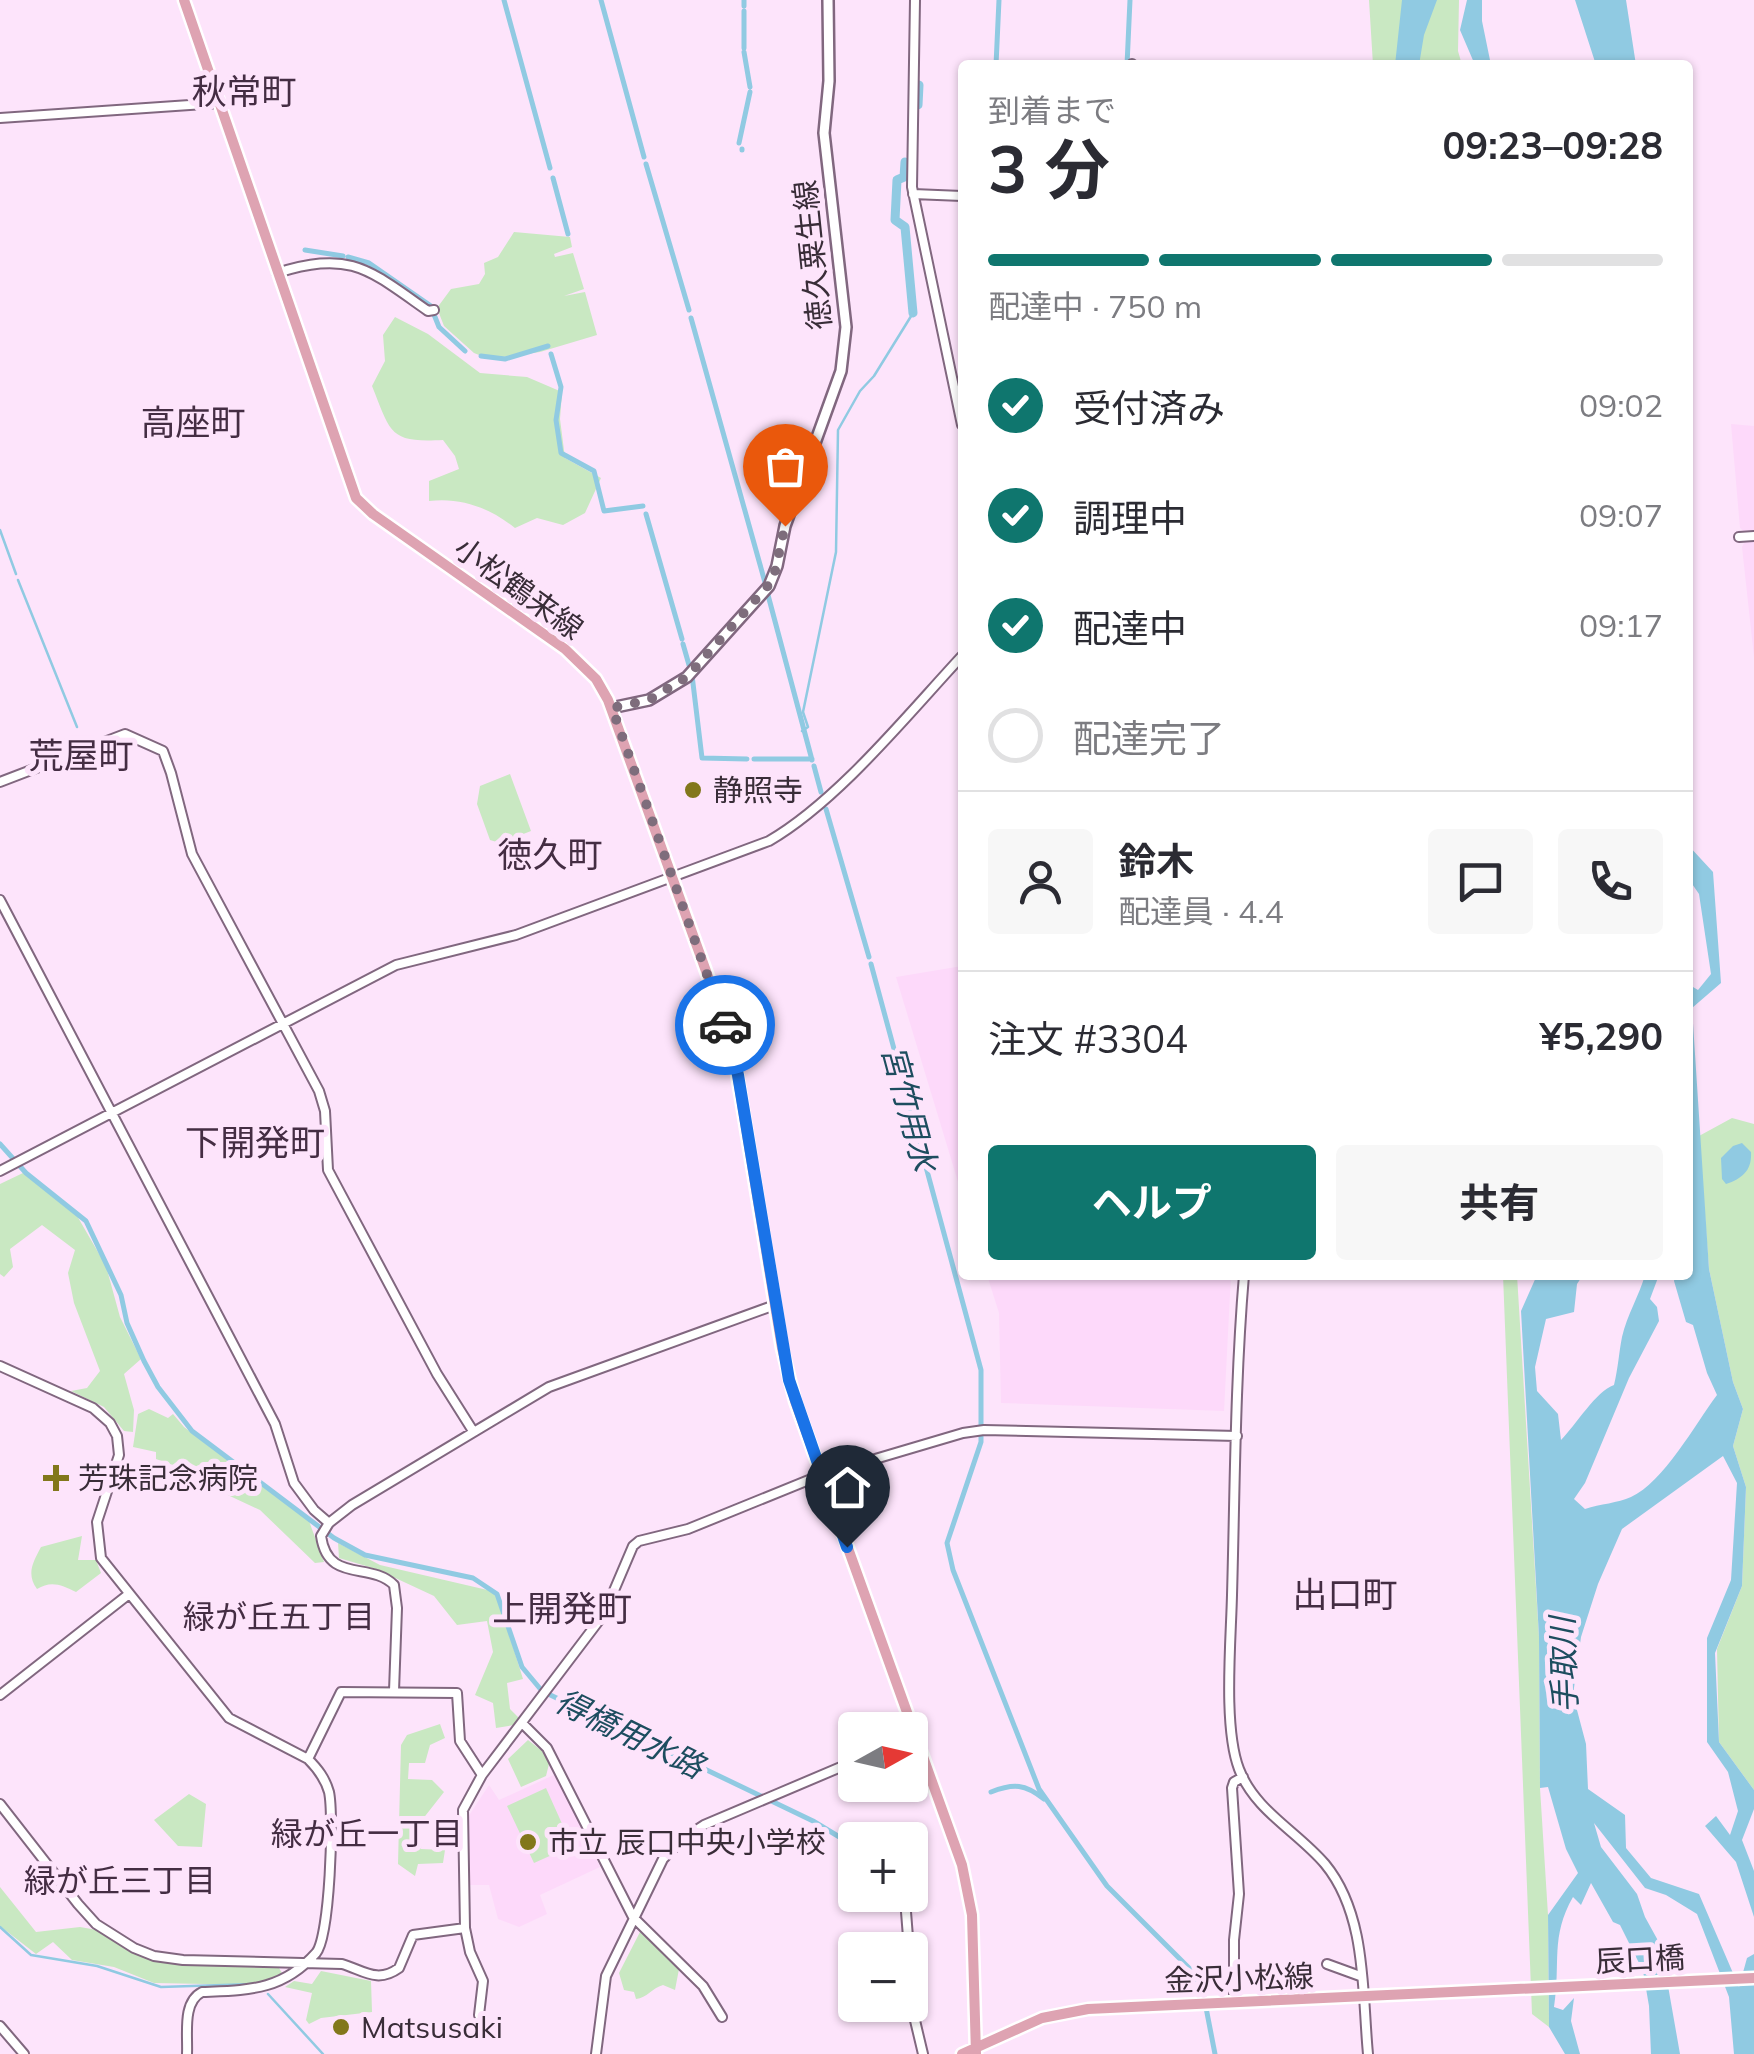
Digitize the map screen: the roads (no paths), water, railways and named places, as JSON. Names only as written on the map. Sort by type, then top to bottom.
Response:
[{"type":"main road","name":"小松鶴来線","points":[[184,0],[356,498],[373,514],[565,649],[596,679],[612,708],[732,1043],[789,1380],[903,1712]]},
{"type":"main road","name":"徳久粟生線","points":[[612,708],[649,700],[687,677],[766,590],[778,566],[785,526],[842,372],[846,346],[824,133],[829,81],[828,0]]},
{"type":"main road","name":"小松鶴来線","points":[[928,1778],[962,1864],[970,1897],[976,2051]]},
{"type":"main road","name":"辰口橋","points":[[1528,1989],[1754,1978]]},
{"type":"main road","name":"金沢小松線","points":[[962,2054],[1061,2013],[1528,1989]]},
{"type":"street","points":[[915,0],[913,194],[958,406]]},
{"type":"street","points":[[0,118],[219,102]]},
{"type":"street","points":[[913,194],[958,196]]},
{"type":"street","points":[[277,273],[319,261],[354,264],[434,310]]},
{"type":"street","points":[[1739,537],[1754,536]]},
{"type":"street","points":[[0,1171],[396,965],[504,939],[754,848],[800,821],[958,660]]},
{"type":"street","points":[[0,782],[125,734],[158,748],[168,763],[192,854],[322,1100],[328,1170],[437,1374],[473,1431]]},
{"type":"street","points":[[0,900],[275,1424],[294,1483],[325,1529],[326,1553],[336,1564],[381,1576],[394,1585],[394,1691]]},
{"type":"street","points":[[1244,1280],[1231,1703],[1234,1748],[1255,1800],[1324,1864],[1344,1892],[1356,1934],[1368,2054]]},
{"type":"street","points":[[325,1529],[344,1510],[549,1387],[775,1305]]},
{"type":"street","points":[[0,1366],[93,1408],[114,1430],[118,1463],[96,1522],[102,1558],[229,1718],[308,1760],[323,1778],[330,1808],[322,1945],[306,1962],[259,1990],[202,1992],[194,1996],[189,2003],[186,2054]]},
{"type":"street","points":[[479,2015],[483,1981],[465,1928],[462,1822],[466,1802],[482,1775],[604,1614],[628,1554],[639,1541],[688,1529],[821,1475],[980,1431],[1237,1436]]},
{"type":"street","points":[[0,1695],[129,1594]]},
{"type":"street","points":[[308,1760],[341,1692],[457,1693],[460,1741],[482,1775]]},
{"type":"street","points":[[523,1724],[547,1748],[633,1917],[703,1986],[722,2017]]},
{"type":"street","points":[[596,2054],[606,1976],[663,1860],[680,1840],[704,1825],[838,1768]]},
{"type":"street","points":[[1234,2002],[1239,1894],[1232,1788],[1234,1782],[1243,1778]]},
{"type":"street","points":[[0,1804],[96,1924],[154,1956],[342,1964],[366,1975],[386,1975],[399,1968],[413,1935],[465,1928]]},
{"type":"street","points":[[1327,1964],[1360,1976]]},
{"type":"street","points":[[915,2022],[923,2054]]},
{"type":"street","points":[[0,2026],[24,2054]]},
{"type":"water","points":[[1402,0],[1437,0],[1420,60],[1396,60]]},
{"type":"water","points":[[1467,0],[1482,0],[1490,60],[1473,60],[1460,30]]},
{"type":"water","points":[[1575,0],[1626,0],[1635,60],[1594,60]]},
{"type":"water","points":[[1693,850],[1713,872],[1721,983],[1693,1007],[1693,987],[1698,990],[1711,974],[1699,894],[1693,885]]},
{"type":"water","name":"手取川","points":[[1693,1023],[1709,1269],[1733,1382],[1743,1409],[1733,1446],[1746,1487],[1742,1586],[1715,1653],[1719,1742],[1754,1790],[1754,1809],[1742,1840],[1754,1871],[1754,1917],[1736,1862],[1705,1826],[1716,1816],[1730,1835],[1738,1811],[1728,1772],[1707,1742],[1707,1638],[1731,1580],[1737,1483],[1723,1456],[1622,1529],[1581,1637],[1573,1695],[1586,1744],[1588,1789],[1625,1815],[1626,1848],[1651,1878],[1699,1894],[1739,1987],[1747,1958],[1754,1954],[1754,2054],[1734,2054],[1729,1997],[1697,1914],[1666,1895],[1645,1888],[1594,1823],[1601,1847],[1637,1894],[1661,1946],[1680,2054],[1651,2054],[1643,1971],[1620,1925],[1613,1922],[1591,1883],[1581,1905],[1573,1897],[1559,1938],[1554,2007],[1563,2010],[1574,1998],[1571,2021],[1580,2054],[1565,2054],[1549,2027],[1548,1915],[1578,1873],[1566,1849],[1548,1787],[1540,1788],[1539,1637],[1521,1311],[1535,1280],[1580,1280],[1574,1312],[1546,1319],[1535,1367],[1537,1391],[1558,1414],[1561,1440],[1593,1401],[1614,1385],[1624,1329],[1643,1280],[1657,1280],[1650,1299],[1657,1307],[1659,1321],[1629,1378],[1585,1483],[1574,1499],[1585,1509],[1626,1499],[1643,1490],[1667,1466],[1717,1395],[1693,1325],[1686,1322],[1674,1281],[1693,1280]]},
{"type":"water","points":[[1742,1143],[1751,1152],[1750,1164],[1742,1176],[1726,1184],[1721,1158]]},
{"type":"waterway","points":[[504,0],[550,168]]},
{"type":"waterway","points":[[601,0],[644,157]]},
{"type":"waterway","points":[[744,0],[744,6]]},
{"type":"waterway","points":[[996,60],[999,0]]},
{"type":"waterway","points":[[1127,60],[1130,0]]},
{"type":"waterway","points":[[744,11],[744,48]]},
{"type":"waterway","points":[[744,52],[750,87]]},
{"type":"waterway","points":[[918,105],[919,85]]},
{"type":"waterway","points":[[739,143],[750,92]]},
{"type":"waterway","points":[[905,162],[904,177],[897,180],[895,220],[905,227],[913,313]]},
{"type":"waterway","points":[[646,164],[689,310]]},
{"type":"waterway","points":[[553,178],[568,234]]},
{"type":"waterway","points":[[305,250],[343,256]]},
{"type":"waterway","points":[[348,257],[369,263],[431,306]]},
{"type":"waterway","points":[[433,312],[439,327],[465,351]]},
{"type":"waterway","points":[[802,731],[808,727],[803,712],[836,552],[838,430],[913,313]]},
{"type":"waterway","points":[[691,318],[766,586]]},
{"type":"waterway","points":[[481,356],[505,359],[548,346]]},
{"type":"waterway","points":[[551,354],[561,387],[556,420],[561,453],[594,471],[604,511],[643,506]]},
{"type":"waterway","points":[[646,514],[682,639]]},
{"type":"waterway","points":[[0,530],[16,574]]},
{"type":"waterway","points":[[18,580],[77,727]]},
{"type":"waterway","points":[[768,595],[812,760]]},
{"type":"waterway","points":[[683,644],[689,665]]},
{"type":"waterway","points":[[692,675],[702,758],[747,759]]},
{"type":"waterway","points":[[754,759],[812,759]]},
{"type":"waterway","points":[[814,766],[821,792]]},
{"type":"waterway","points":[[826,809],[869,957]]},
{"type":"waterway","name":"宮竹用水","points":[[871,964],[981,1370],[981,1442],[947,1543],[953,1570],[1039,1789],[1107,1886],[1190,1969],[1202,1987],[1215,2054]]},
{"type":"waterway","name":"得橋用水路","points":[[0,1144],[26,1173],[86,1221],[121,1295],[127,1323],[144,1361],[158,1387],[192,1431],[334,1538],[365,1555],[473,1578],[497,1594],[522,1667],[542,1691],[838,1836]]},
{"type":"waterway","points":[[991,1792],[1019,1787],[1044,1799]]},
{"type":"waterway","points":[[0,1927],[31,1955],[97,1966],[161,1987],[253,1984]]},
{"type":"waterway","points":[[268,1994],[323,2054]]},
{"type":"place","name":"静照寺","points":[[693,790]]},
{"type":"place","name":"芳珠記念病院","points":[[56,1478]]},
{"type":"place","name":"市立 辰口中央小学校","points":[[528,1842]]},
{"type":"place","name":"Matsusaki","points":[[341,2027]]},
{"type":"district","name":"秋常町","points":[[244,91]]},
{"type":"district","name":"高座町","points":[[193,422]]},
{"type":"district","name":"荒屋町","points":[[81,755]]},
{"type":"district","name":"徳久町","points":[[550,854]]},
{"type":"district","name":"下開発町","points":[[255,1142]]},
{"type":"district","name":"出口町","points":[[1345,1594]]},
{"type":"district","name":"上開発町","points":[[562,1608]]},
{"type":"district","name":"緑が丘五丁目","points":[[279,1616]]},
{"type":"district","name":"緑が丘一丁目","points":[[367,1833]]},
{"type":"district","name":"緑が丘三丁目","points":[[120,1880]]}]
